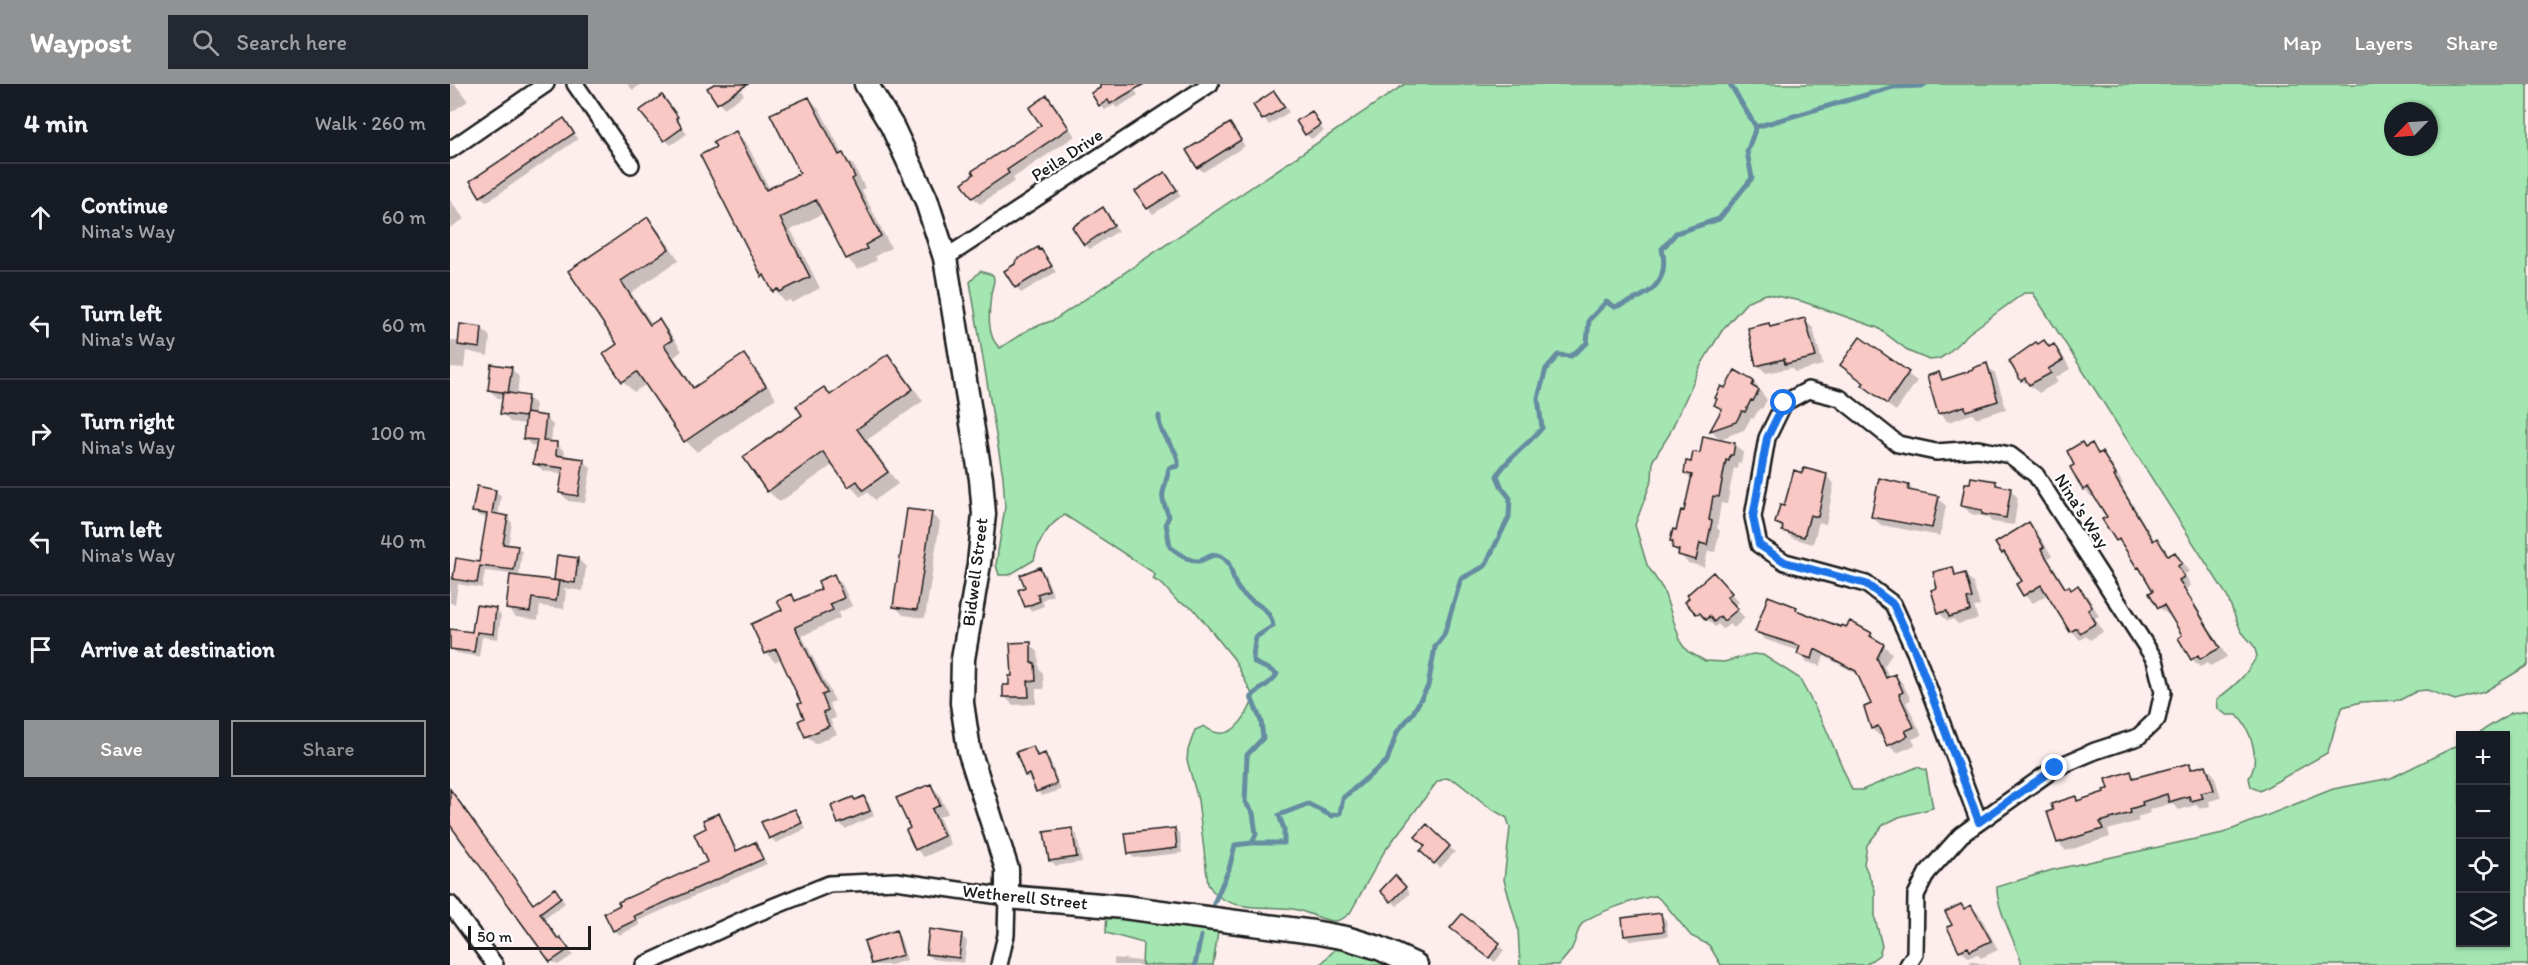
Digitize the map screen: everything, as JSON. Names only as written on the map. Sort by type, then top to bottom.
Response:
[{"type":"street","points":[[450,150],[546,84]]},
{"type":"street","points":[[575,84],[631,165]]},
{"type":"street","name":"Bidwell Street","points":[[866,84],[892,126],[926,199],[945,258],[981,479],[984,514],[979,564],[963,659],[962,703],[969,750],[1007,869],[1006,935],[999,965]]},
{"type":"street","name":"Peila Drive","points":[[945,258],[1210,84]]},
{"type":"street","name":"Nina's Way","points":[[1908,965],[1915,954],[1917,895],[1928,873],[1961,835],[2055,768],[2095,751],[2138,737],[2157,719],[2163,692],[2155,660],[2036,475],[2010,455],[1978,449],[1936,452],[1898,444],[1840,398],[1808,390],[1784,403],[1767,438],[1753,517],[1759,545],[1785,562],[1866,584],[1893,604],[1915,651],[1979,822]]},
{"type":"street","name":"Wetherell Street","points":[[644,965],[754,914],[829,884],[896,881],[1007,897],[1124,907],[1346,938],[1379,948],[1416,965]]},
{"type":"street","points":[[450,904],[495,965]]},
{"type":"green space","points":[[1405,84],[2528,84],[2528,665],[2484,692],[2455,700],[2427,690],[2417,691],[2400,700],[2361,702],[2343,707],[2327,753],[2260,791],[2251,787],[2249,778],[2253,770],[2254,754],[2250,737],[2237,715],[2227,715],[2218,709],[2217,699],[2235,685],[2248,670],[2257,656],[2254,646],[2241,631],[2226,594],[2033,293],[2024,293],[1969,333],[1947,354],[1939,359],[1929,360],[1910,352],[1878,328],[1801,301],[1766,294],[1748,301],[1723,329],[1702,363],[1669,435],[1653,460],[1652,479],[1635,525],[1647,565],[1663,589],[1681,643],[1687,651],[1705,661],[1724,662],[1753,654],[1763,655],[1799,678],[1824,724],[1852,790],[1862,790],[1917,767],[1926,770],[1933,808],[1899,817],[1883,825],[1867,845],[1864,864],[1875,890],[1875,918],[1882,946],[1879,955],[1865,965],[1721,965],[1709,945],[1691,936],[1656,896],[1617,907],[1587,920],[1580,927],[1571,950],[1559,965],[1520,965],[1518,929],[1504,880],[1510,828],[1507,818],[1490,808],[1456,781],[1446,778],[1437,782],[1384,852],[1350,913],[1343,918],[1333,921],[1293,909],[1235,904],[1215,894],[1208,884],[1198,800],[1187,760],[1195,730],[1204,726],[1221,733],[1228,732],[1241,722],[1254,698],[1234,659],[1193,608],[1177,601],[1163,585],[1153,579],[1155,575],[1151,571],[1065,515],[1045,534],[1034,560],[1009,575],[999,575],[996,565],[1005,507],[1003,476],[970,282],[980,271],[994,277],[990,301],[990,331],[1000,348],[1029,329],[1054,320]]},
{"type":"green space","points":[[2528,710],[2528,965],[2022,965],[2000,906],[1997,887],[2052,870],[2223,833],[2333,789],[2391,778],[2456,746],[2456,947],[2510,947],[2510,731],[2482,731],[2511,713]]},
{"type":"green space","points":[[1107,906],[1156,923],[1218,931],[1213,965],[1142,965],[1143,943],[1106,933]]},
{"type":"green space","points":[[1346,938],[1404,965],[1320,965]]},
{"type":"building","points":[[714,84],[748,84],[717,104],[707,88]]},
{"type":"building","points":[[1100,84],[1144,84],[1110,104],[1108,100],[1099,106],[1091,93],[1100,88]]},
{"type":"building","points":[[1274,91],[1285,107],[1262,120],[1253,105]]},
{"type":"building","points":[[662,95],[678,117],[676,118],[682,128],[664,141],[639,111]]},
{"type":"building","points":[[1047,95],[1069,128],[1007,170],[1009,173],[972,198],[962,183],[974,174],[972,171],[1041,125],[1029,108]]},
{"type":"building","points":[[809,97],[839,155],[843,153],[855,177],[852,179],[881,236],[865,245],[867,249],[846,259],[816,200],[780,218],[810,277],[780,292],[778,289],[773,292],[764,275],[762,277],[700,155],[716,147],[713,142],[736,131],[766,190],[800,173],[770,114]]},
{"type":"building","points":[[1312,111],[1320,125],[1305,135],[1296,121]]},
{"type":"building","points":[[564,118],[574,133],[480,197],[470,181]]},
{"type":"building","points":[[1230,123],[1241,140],[1197,168],[1186,150]]},
{"type":"building","points":[[1165,172],[1177,190],[1147,209],[1135,191]]},
{"type":"building","points":[[1103,207],[1114,225],[1084,245],[1072,227]]},
{"type":"building","points":[[648,217],[669,249],[621,281],[650,325],[659,319],[672,340],[664,345],[693,388],[744,354],[766,386],[684,442],[637,372],[622,382],[603,354],[617,344],[568,271]]},
{"type":"building","points":[[1038,247],[1052,266],[1015,288],[1004,271],[1015,264],[1016,260]]},
{"type":"building","points":[[1805,318],[1816,357],[1785,364],[1784,359],[1756,366],[1748,328],[1769,323],[1770,327]]},
{"type":"building","points":[[460,324],[482,327],[480,348],[458,345]]},
{"type":"building","points":[[1860,337],[1909,372],[1887,404],[1840,365]]},
{"type":"building","points":[[2044,340],[2049,347],[2054,344],[2063,360],[2048,369],[2051,373],[2029,385],[2025,378],[2021,381],[2009,361],[2036,342],[2038,344]]},
{"type":"building","points":[[888,354],[913,389],[857,429],[888,472],[863,490],[857,481],[848,487],[823,452],[767,492],[743,457],[802,415],[796,406],[824,387],[830,395]]},
{"type":"building","points":[[1987,363],[1998,401],[1966,411],[1965,406],[1938,414],[1927,376],[1939,372],[1942,380]]},
{"type":"building","points":[[491,364],[512,367],[508,393],[488,390]]},
{"type":"building","points":[[1735,370],[1754,381],[1752,386],[1759,390],[1736,422],[1710,431],[1722,409],[1714,405],[1717,399],[1715,398],[1721,386],[1725,388]]},
{"type":"building","points":[[503,392],[528,396],[525,417],[500,414]]},
{"type":"building","points":[[526,413],[546,416],[543,441],[557,442],[556,455],[584,459],[578,496],[559,493],[563,468],[533,464],[537,440],[523,439]]},
{"type":"building","points":[[1703,436],[1735,443],[1733,455],[1730,455],[1729,461],[1726,460],[1719,497],[1713,496],[1709,520],[1712,521],[1707,545],[1700,543],[1696,560],[1678,555],[1679,550],[1672,548],[1673,542],[1670,541],[1673,529],[1676,530],[1681,510],[1684,511],[1692,475],[1684,473],[1686,461],[1691,462],[1693,452],[1700,453]]},
{"type":"building","points":[[2082,442],[2085,447],[2092,443],[2098,454],[2102,452],[2153,541],[2157,538],[2168,556],[2175,552],[2182,563],[2178,566],[2184,577],[2179,580],[2220,648],[2200,659],[2198,655],[2191,660],[2178,638],[2182,635],[2164,605],[2158,608],[2149,593],[2153,591],[2139,567],[2137,568],[2119,539],[2116,541],[2102,519],[2107,517],[2088,487],[2083,490],[2070,467],[2074,465],[2067,451]]},
{"type":"building","points":[[1804,468],[1827,474],[1818,517],[1810,515],[1804,537],[1782,531],[1783,526],[1775,523],[1780,505],[1784,506],[1794,470],[1802,473]]},
{"type":"building","points":[[1971,477],[1996,481],[1996,485],[2011,488],[2006,518],[1982,514],[1982,510],[1961,506],[1965,483],[1970,483]]},
{"type":"building","points":[[1879,478],[1909,485],[1908,490],[1939,496],[1932,528],[1871,517]]},
{"type":"building","points":[[477,486],[496,490],[492,513],[508,516],[503,544],[518,546],[514,570],[480,566],[477,583],[453,579],[456,558],[479,562],[487,514],[472,512]]},
{"type":"building","points":[[907,509],[932,512],[917,610],[893,607]]},
{"type":"building","points":[[2029,522],[2044,547],[2041,549],[2065,588],[2069,586],[2071,590],[2078,585],[2092,607],[2088,610],[2096,623],[2080,633],[2077,628],[2070,632],[2041,585],[2023,596],[2016,584],[2022,581],[2004,552],[2002,554],[1995,543]]},
{"type":"building","points":[[557,555],[578,558],[575,583],[554,580]]},
{"type":"building","points":[[1040,567],[1049,590],[1037,594],[1040,601],[1025,607],[1018,590],[1025,587],[1020,575]]},
{"type":"building","points":[[1953,567],[1955,576],[1965,573],[1972,598],[1967,599],[1970,611],[1949,617],[1947,611],[1938,613],[1931,590],[1937,588],[1933,572]]},
{"type":"building","points":[[1713,572],[1732,593],[1727,597],[1738,609],[1724,621],[1720,616],[1714,622],[1709,616],[1706,620],[1700,613],[1696,614],[1685,602],[1689,598],[1687,595]]},
{"type":"building","points":[[834,574],[844,598],[830,604],[833,610],[795,627],[827,693],[822,695],[828,710],[823,712],[829,726],[805,737],[798,721],[804,718],[798,704],[801,703],[776,649],[765,654],[751,624],[782,610],[777,601],[792,594],[795,601],[821,589],[818,581]]},
{"type":"building","points":[[510,575],[559,581],[556,601],[532,598],[530,612],[506,609]]},
{"type":"building","points":[[1768,596],[1797,607],[1796,610],[1841,627],[1842,625],[1846,627],[1850,621],[1872,633],[1870,636],[1884,644],[1877,658],[1886,678],[1895,674],[1903,692],[1899,694],[1914,727],[1905,731],[1908,736],[1887,746],[1878,726],[1871,729],[1864,707],[1871,704],[1856,671],[1815,649],[1812,659],[1797,654],[1800,646],[1755,632]]},
{"type":"building","points":[[476,605],[496,608],[493,634],[477,632],[474,652],[450,649],[450,629],[472,632]]},
{"type":"building","points":[[1031,642],[1031,663],[1035,663],[1036,681],[1028,681],[1029,697],[1003,697],[1003,685],[1009,685],[1009,676],[1012,676],[1010,643]]},
{"type":"building","points":[[1033,746],[1037,756],[1045,753],[1057,784],[1036,792],[1029,774],[1025,776],[1016,752]]},
{"type":"building","points":[[2190,763],[2191,769],[2206,765],[2214,790],[2201,793],[2203,798],[2191,801],[2189,796],[2169,802],[2167,794],[2142,802],[2143,805],[2130,809],[2131,813],[2100,822],[2103,829],[2057,843],[2047,812],[2053,810],[2051,804],[2076,796],[2077,801],[2104,792],[2103,790],[2109,789],[2106,779],[2131,771],[2133,778]]},
{"type":"building","points":[[931,784],[940,805],[932,809],[944,836],[915,850],[906,830],[910,828],[896,798]]},
{"type":"building","points":[[450,789],[533,904],[555,888],[561,897],[540,913],[558,939],[560,937],[569,949],[550,962],[450,825]]},
{"type":"building","points":[[864,796],[870,811],[838,824],[831,806],[853,797],[855,800]]},
{"type":"building","points":[[795,809],[802,823],[769,839],[761,822]]},
{"type":"building","points":[[719,813],[736,851],[755,842],[763,859],[634,916],[636,920],[613,931],[604,913],[620,905],[618,902],[707,862],[694,834],[706,828],[703,820]]},
{"type":"building","points":[[1427,824],[1450,846],[1434,864],[1420,851],[1425,846],[1415,837]]},
{"type":"building","points":[[1072,828],[1077,857],[1049,861],[1044,832]]},
{"type":"building","points":[[1175,828],[1177,848],[1128,854],[1125,833]]},
{"type":"building","points":[[1395,875],[1406,887],[1391,902],[1380,891]]},
{"type":"building","points":[[1961,904],[1964,909],[1971,905],[1991,941],[1970,951],[1968,947],[1959,951],[1947,927],[1952,925],[1945,912]]},
{"type":"building","points":[[1661,913],[1664,931],[1624,936],[1622,918]]},
{"type":"building","points":[[1462,914],[1500,943],[1489,958],[1450,928]]},
{"type":"building","points":[[929,929],[962,934],[959,958],[926,954]]},
{"type":"building","points":[[896,930],[903,955],[871,964],[864,941]]},
{"type":"waterway","points":[[1214,903],[1229,869],[1235,845],[1284,843],[1284,829],[1279,815],[1308,804],[1332,816],[1340,813],[1343,798],[1387,761],[1397,732],[1413,713],[1428,686],[1435,647],[1444,635],[1461,579],[1485,566],[1509,517],[1510,498],[1502,488],[1497,476],[1505,464],[1542,428],[1538,398],[1546,369],[1558,355],[1571,356],[1587,343],[1589,320],[1606,302],[1615,307],[1636,299],[1653,288],[1663,272],[1662,249],[1676,233],[1719,219],[1752,178],[1747,152],[1756,127],[1730,84]]},
{"type":"waterway","points":[[1756,127],[1893,87],[1925,84]]},
{"type":"waterway","points":[[1159,416],[1162,430],[1178,459],[1178,466],[1169,468],[1163,492],[1163,501],[1169,516],[1166,523],[1170,547],[1195,561],[1214,555],[1224,558],[1230,566],[1241,593],[1268,613],[1273,626],[1256,637],[1253,656],[1255,663],[1277,674],[1272,681],[1251,697],[1261,721],[1263,738],[1247,755],[1245,802],[1253,813],[1256,834],[1252,843]]},
{"type":"waterway","points":[[1195,965],[1201,936]]},
{"type":"route","points":[[1784,403],[1767,438],[1753,517],[1759,545],[1785,562],[1866,584],[1893,604],[1915,651],[1979,822],[2055,768]]}]
